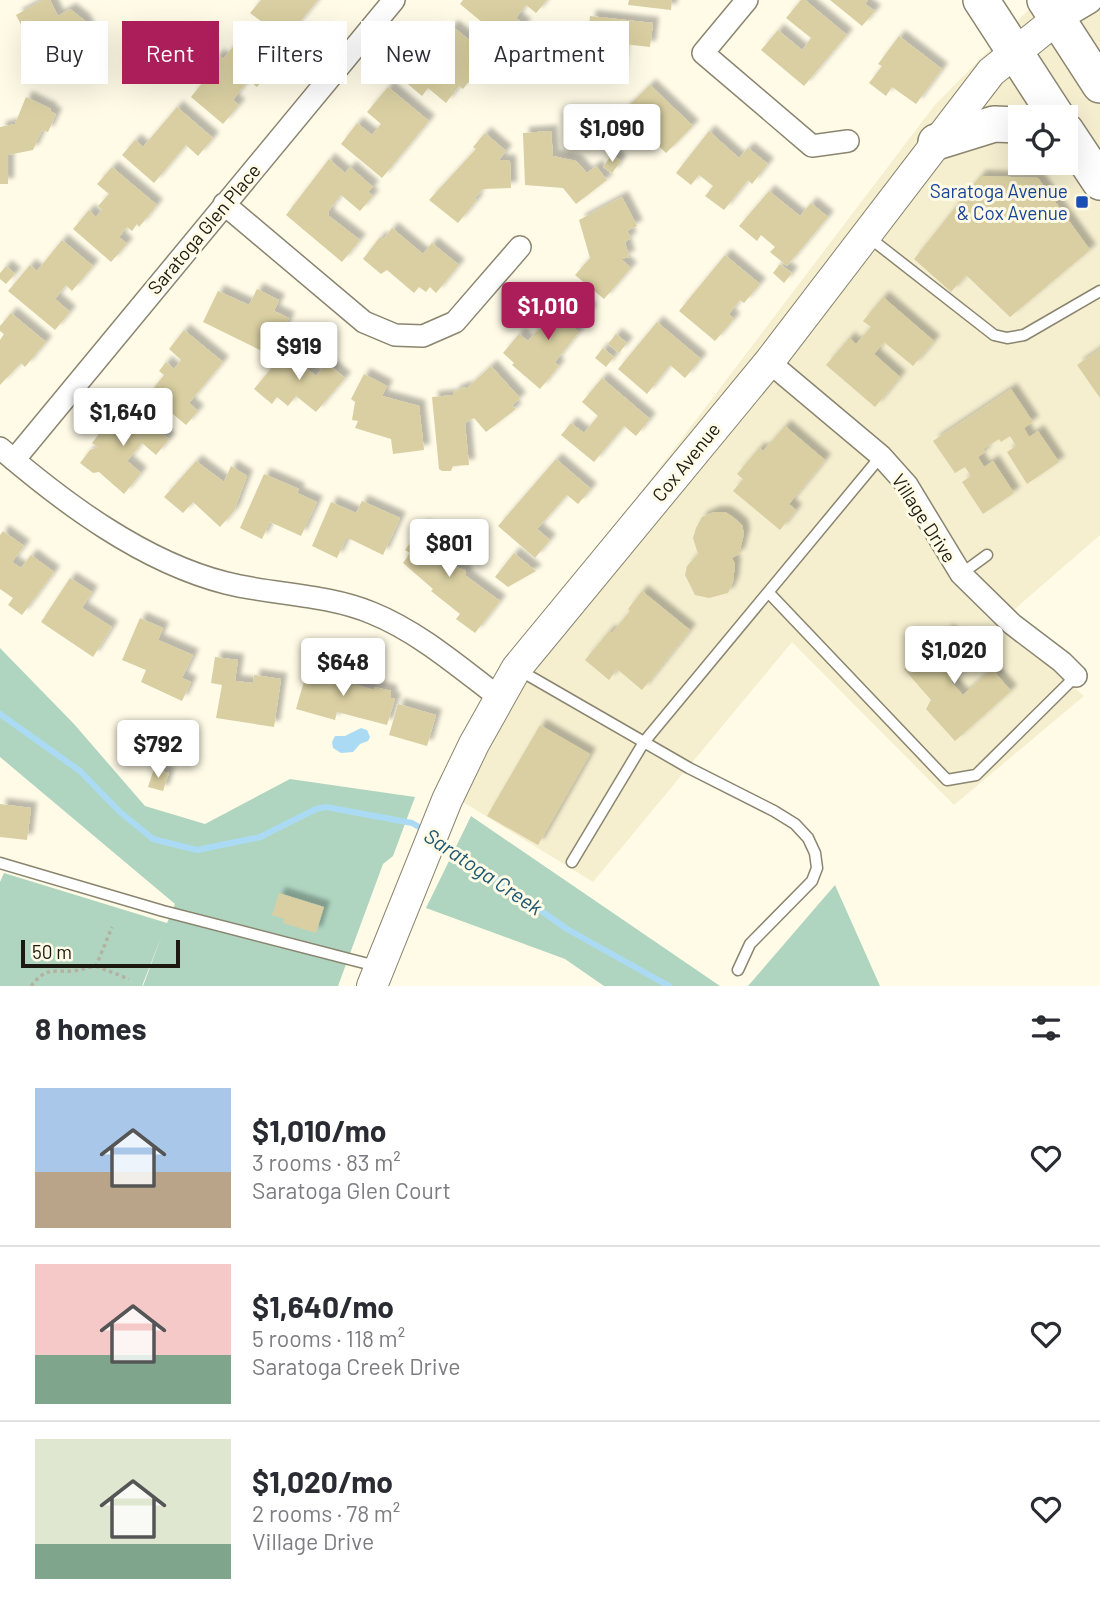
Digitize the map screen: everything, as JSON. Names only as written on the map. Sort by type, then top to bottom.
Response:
[{"type":"highway","points":[[981,0],[1049,105]]},
{"type":"highway","points":[[1051,10],[1100,85]]},
{"type":"highway","points":[[936,142],[994,124],[1008,125]]},
{"type":"highway","points":[[1078,150],[1100,183]]},
{"type":"main road","name":"Cox Avenue","points":[[375,976],[438,819],[474,744],[516,669],[769,362],[991,72],[1016,53],[1051,10]]},
{"type":"street","name":"Saratoga Glen Place","points":[[7,454],[224,204],[394,0]]},
{"type":"street","points":[[747,0],[703,53],[812,146],[848,141]]},
{"type":"street","name":"Cox Avenue","points":[[1051,10],[1089,0]]},
{"type":"street","points":[[224,204],[364,322],[395,335],[423,336],[455,322],[520,247]]},
{"type":"street","name":"Village Drive","points":[[769,362],[881,456],[907,485],[961,574],[1012,624],[1076,676]]},
{"type":"street","points":[[7,454],[82,512],[141,548],[225,583],[347,605],[371,612],[426,642],[500,698]]},
{"type":"lane","points":[[865,234],[994,335],[1007,338],[1024,335],[1100,291]]},
{"type":"lane","points":[[572,862],[645,742],[881,456]]},
{"type":"lane","points":[[961,574],[987,555]]},
{"type":"lane","points":[[769,593],[947,780],[976,775],[1076,676]]},
{"type":"lane","points":[[516,669],[795,824],[808,838],[815,853],[817,868],[813,881],[750,944],[738,970]]},
{"type":"lane","points":[[0,863],[375,976]]},
{"type":"path","points":[[96,966],[112,927]]},
{"type":"path","points":[[31,986],[46,971],[79,970],[96,966],[129,979]]},
{"type":"shaded area","points":[[1038,0],[1100,0],[1100,535],[1000,622],[1084,696],[954,805],[792,642],[593,882],[455,797],[510,665],[934,106]]},
{"type":"green space","points":[[0,648],[74,724],[145,806],[205,824],[290,779],[415,797],[393,856],[383,864],[338,986],[143,986],[162,935],[142,986],[0,986],[0,882],[4,873],[167,923],[175,904],[0,757]]},
{"type":"green space","points":[[471,816],[720,986],[604,986],[565,959],[426,908]]},
{"type":"green space","points":[[835,885],[880,986],[748,986]]},
{"type":"water","points":[[361,728],[367,730],[370,737],[353,752],[341,753],[333,748],[335,736],[345,736]]},
{"type":"building","points":[[43,0],[50,0],[58,16],[70,9],[85,21],[21,21],[21,25],[16,15]]},
{"type":"building","points":[[261,0],[318,0],[301,21],[261,21],[250,13]]},
{"type":"building","points":[[463,0],[547,0],[536,13],[526,5],[516,18],[520,21],[481,21],[460,4]]},
{"type":"building","points":[[629,0],[672,0],[671,10],[628,5]]},
{"type":"building","points":[[801,0],[805,0],[847,35],[804,86],[761,50],[778,30],[802,50],[811,38],[786,18]]},
{"type":"building","points":[[830,0],[868,0],[865,4],[875,11],[862,26]]},
{"type":"building","points":[[590,16],[653,23],[650,47],[629,45],[629,21],[590,21]]},
{"type":"building","points":[[455,28],[469,40],[469,81],[463,89],[459,86],[446,103],[428,88],[422,96],[408,84],[455,84]]},
{"type":"building","points":[[899,36],[942,69],[916,104],[892,87],[886,96],[869,83],[882,66],[878,64]]},
{"type":"building","points":[[233,47],[233,84],[245,84],[233,100],[239,105],[223,124],[191,97],[201,84],[219,84],[219,56],[223,59]]},
{"type":"building","points":[[650,85],[693,126],[666,153],[623,111]]},
{"type":"building","points":[[388,87],[429,121],[382,178],[341,144],[357,123],[372,135],[381,124],[367,112]]},
{"type":"building","points":[[26,97],[56,114],[48,132],[42,130],[33,150],[8,155],[8,184],[0,184],[0,127],[15,124]]},
{"type":"building","points":[[177,107],[213,138],[198,156],[186,145],[154,183],[122,155],[135,140],[143,147]]},
{"type":"building","points":[[551,131],[553,156],[576,161],[587,173],[596,166],[607,180],[576,204],[563,188],[525,185],[523,133]]},
{"type":"building","points":[[709,131],[739,158],[748,148],[768,164],[752,184],[748,180],[724,210],[705,196],[713,186],[699,175],[691,185],[676,173]]},
{"type":"building","points":[[485,133],[506,151],[499,160],[510,161],[511,188],[483,189],[458,223],[429,200],[476,149],[473,147]]},
{"type":"building","points":[[612,154],[621,161],[612,173],[603,167]]},
{"type":"building","points":[[329,159],[345,173],[350,167],[373,187],[368,192],[373,196],[360,211],[341,195],[328,212],[329,216],[360,240],[342,262],[286,215]]},
{"type":"building","points":[[112,167],[157,205],[139,227],[137,224],[132,231],[127,227],[119,237],[127,244],[111,262],[73,229],[89,210],[96,217],[102,210],[98,206],[109,194],[97,184]]},
{"type":"building","points":[[980,176],[1038,178],[1090,250],[1010,317],[966,275],[951,292],[914,259]]},
{"type":"building","points":[[769,191],[800,216],[811,203],[828,217],[787,266],[770,252],[775,247],[761,235],[757,241],[739,226]]},
{"type":"building","points":[[622,197],[637,226],[627,231],[631,238],[625,242],[629,257],[621,259],[631,268],[604,299],[575,275],[590,258],[579,220]]},
{"type":"building","points":[[392,228],[423,254],[432,243],[459,265],[436,293],[430,287],[426,292],[419,287],[414,293],[387,270],[381,274],[363,259],[380,237],[383,240]]},
{"type":"building","points":[[62,240],[93,266],[72,291],[66,285],[55,299],[70,312],[55,330],[8,291],[30,265],[37,271]]},
{"type":"building","points":[[725,255],[760,284],[744,303],[740,300],[729,314],[734,319],[715,341],[679,311]]},
{"type":"building","points":[[780,264],[792,273],[784,283],[773,273]]},
{"type":"building","points":[[6,266],[15,274],[6,284],[0,279],[0,273]]},
{"type":"building","points":[[257,289],[279,300],[274,311],[289,318],[282,332],[275,329],[266,353],[203,322],[218,291],[249,305]]},
{"type":"building","points":[[568,291],[591,310],[575,328],[579,332],[555,362],[559,366],[540,389],[512,365],[514,363],[503,353],[519,334],[528,341],[549,323],[557,313],[553,310]]},
{"type":"building","points":[[883,297],[934,341],[913,366],[884,342],[874,354],[900,377],[875,407],[826,365],[849,338],[856,344],[871,327],[863,321]]},
{"type":"building","points":[[11,313],[46,342],[25,367],[21,363],[0,385],[0,340],[4,334],[0,331],[0,326]]},
{"type":"building","points":[[657,322],[701,359],[685,378],[670,365],[647,394],[618,369]]},
{"type":"building","points":[[184,330],[223,362],[189,403],[198,411],[186,425],[149,394],[164,375],[159,371],[166,362],[174,369],[181,360],[169,349]]},
{"type":"building","points":[[616,334],[627,343],[619,353],[608,344]]},
{"type":"building","points":[[290,346],[310,363],[306,368],[316,376],[327,363],[345,378],[316,412],[296,396],[288,406],[277,397],[272,404],[254,389]]},
{"type":"building","points":[[603,348],[614,357],[606,367],[595,358]]},
{"type":"building","points":[[1100,349],[1100,398],[1077,365]]},
{"type":"building","points":[[491,366],[520,398],[512,406],[516,409],[486,432],[474,418],[465,423],[469,465],[453,466],[451,471],[442,471],[439,469],[432,397],[454,395],[453,392],[465,387],[466,389]]},
{"type":"building","points":[[364,374],[387,386],[382,396],[419,406],[424,450],[393,454],[391,439],[355,428],[358,421],[352,420],[355,402],[351,399]]},
{"type":"building","points":[[602,378],[650,419],[636,436],[624,426],[594,462],[561,435],[571,423],[584,433],[598,416],[582,402]]},
{"type":"building","points":[[1011,389],[1033,422],[1024,428],[1029,437],[1038,431],[1059,462],[1027,484],[1007,452],[1016,446],[1010,436],[983,449],[985,452],[978,457],[984,467],[993,461],[1014,493],[983,514],[962,482],[971,476],[965,467],[955,473],[933,441]]},
{"type":"building","points":[[128,405],[169,439],[156,455],[142,443],[127,461],[141,473],[124,494],[99,472],[93,473],[80,463],[90,450],[98,447],[92,443],[103,429],[105,431]]},
{"type":"building","points":[[785,426],[825,460],[789,504],[796,510],[780,530],[733,491],[743,479],[737,474],[759,448],[763,451]]},
{"type":"building","points":[[556,459],[591,489],[578,504],[567,495],[537,529],[550,540],[535,558],[498,526]]},
{"type":"building","points":[[196,461],[224,482],[231,466],[247,476],[234,511],[220,527],[193,502],[183,513],[164,497]]},
{"type":"building","points":[[264,474],[299,489],[297,493],[317,502],[301,536],[270,522],[262,539],[240,528]]},
{"type":"building","points":[[362,501],[400,518],[383,555],[350,539],[346,539],[337,558],[312,546],[331,502],[356,513]]},
{"type":"building","points":[[714,512],[725,512],[733,517],[742,525],[744,534],[739,554],[732,558],[735,564],[733,582],[728,593],[709,598],[695,595],[685,575],[687,566],[698,554],[693,538],[696,528],[702,517]]},
{"type":"building","points":[[423,525],[453,548],[446,557],[455,563],[456,567],[465,570],[466,576],[500,601],[475,633],[456,619],[460,614],[431,591],[433,589],[403,563],[410,553],[405,550]]},
{"type":"building","points":[[3,531],[24,546],[12,562],[21,568],[31,555],[54,572],[22,615],[8,605],[13,598],[0,589],[0,535]]},
{"type":"building","points":[[514,553],[536,571],[508,587],[495,577]]},
{"type":"building","points":[[70,578],[92,592],[82,608],[112,627],[93,657],[41,622]]},
{"type":"building","points":[[642,591],[690,630],[642,690],[617,669],[609,680],[585,660],[609,631],[612,633]]},
{"type":"building","points":[[140,618],[163,628],[158,640],[193,655],[182,678],[191,682],[182,701],[141,682],[146,670],[122,660]]},
{"type":"building","points":[[948,630],[975,661],[951,682],[963,695],[992,669],[1011,691],[955,741],[926,709],[931,700],[904,669]]},
{"type":"building","points":[[215,657],[238,660],[235,681],[253,683],[254,675],[281,679],[274,727],[216,718],[222,685],[211,683]]},
{"type":"building","points":[[309,664],[339,672],[337,679],[374,690],[375,687],[391,691],[391,698],[395,699],[387,725],[337,712],[335,720],[296,709]]},
{"type":"building","points":[[398,704],[436,715],[427,746],[389,735]]},
{"type":"building","points":[[540,725],[590,754],[538,845],[487,816]]},
{"type":"building","points":[[154,769],[169,773],[163,791],[148,787]]},
{"type":"building","points":[[0,804],[31,808],[27,840],[0,837]]},
{"type":"building","points":[[279,893],[324,907],[316,933],[283,923],[284,919],[272,915]]},
{"type":"waterway","name":"Saratoga Creek","points":[[0,714],[80,771],[120,812],[153,839],[197,850],[260,837],[316,809],[326,807],[412,823],[426,831]]},
{"type":"waterway","name":"Saratoga Creek","points":[[441,840],[567,929],[669,986]]},
{"type":"place","name":"Saratoga Avenue & Cox Avenue","points":[[1082,202]]}]
